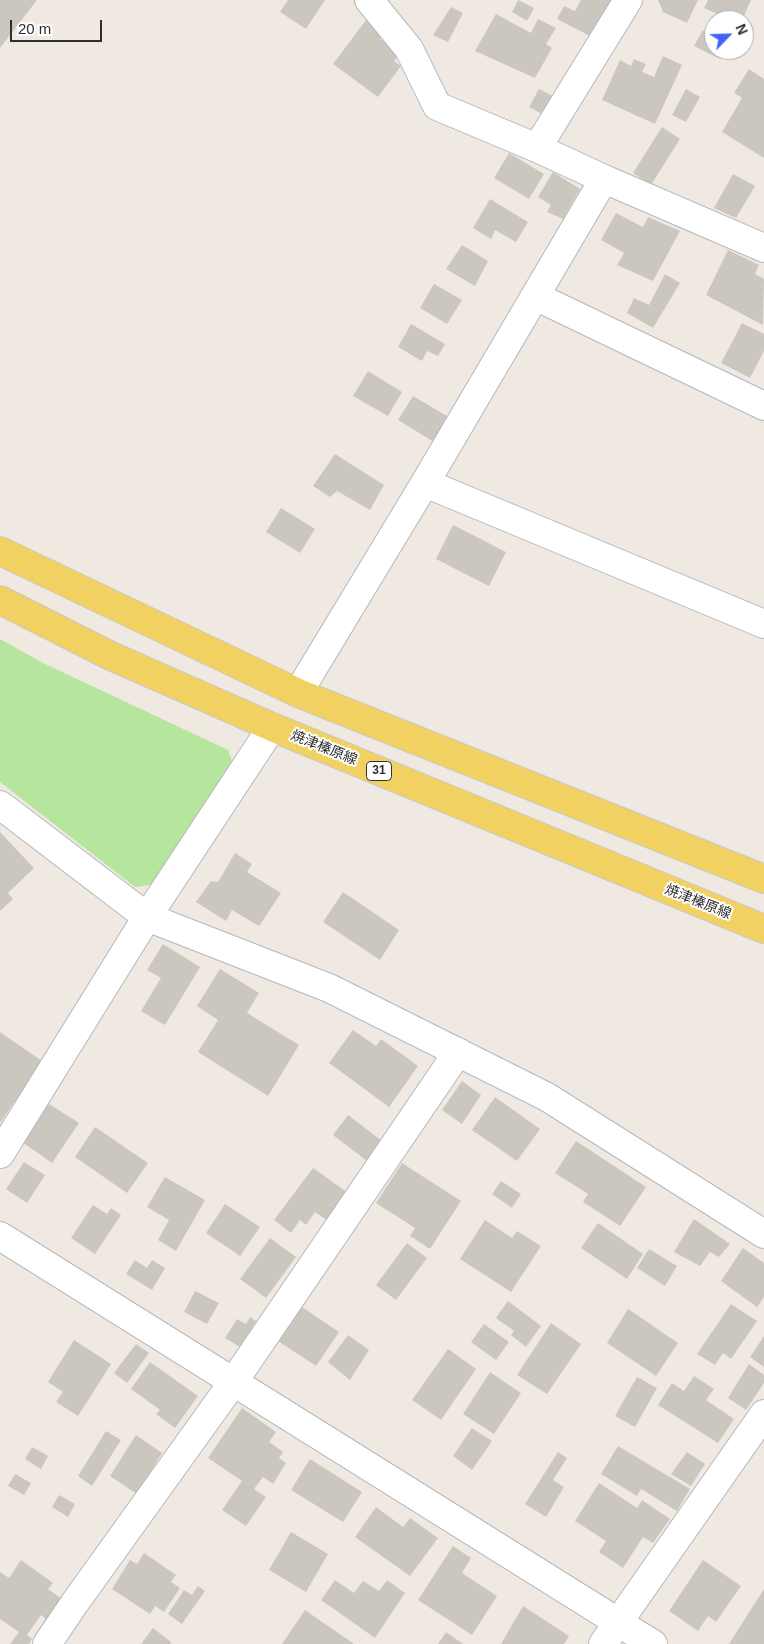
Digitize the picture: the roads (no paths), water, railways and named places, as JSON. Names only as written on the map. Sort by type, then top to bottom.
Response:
[{"type":"main road","points":[[0,551],[298,693],[764,879]]},
{"type":"main road","name":"焼津榛原線","points":[[0,600],[110,656],[272,727],[764,929]]},
{"type":"street","points":[[369,0],[410,49],[437,106],[764,248]]},
{"type":"street","points":[[537,148],[628,0]]},
{"type":"street","points":[[298,693],[604,179]]},
{"type":"street","points":[[535,296],[764,406]]},
{"type":"street","points":[[425,482],[764,624]]},
{"type":"street","points":[[0,1154],[147,917],[272,727]]},
{"type":"street","points":[[0,805],[147,917],[330,988],[458,1052],[547,1098],[764,1234]]},
{"type":"street","points":[[47,1644],[234,1381],[458,1052]]},
{"type":"street","points":[[0,1236],[234,1381],[611,1633],[653,1644]]},
{"type":"street","points":[[611,1633],[764,1414]]}]
